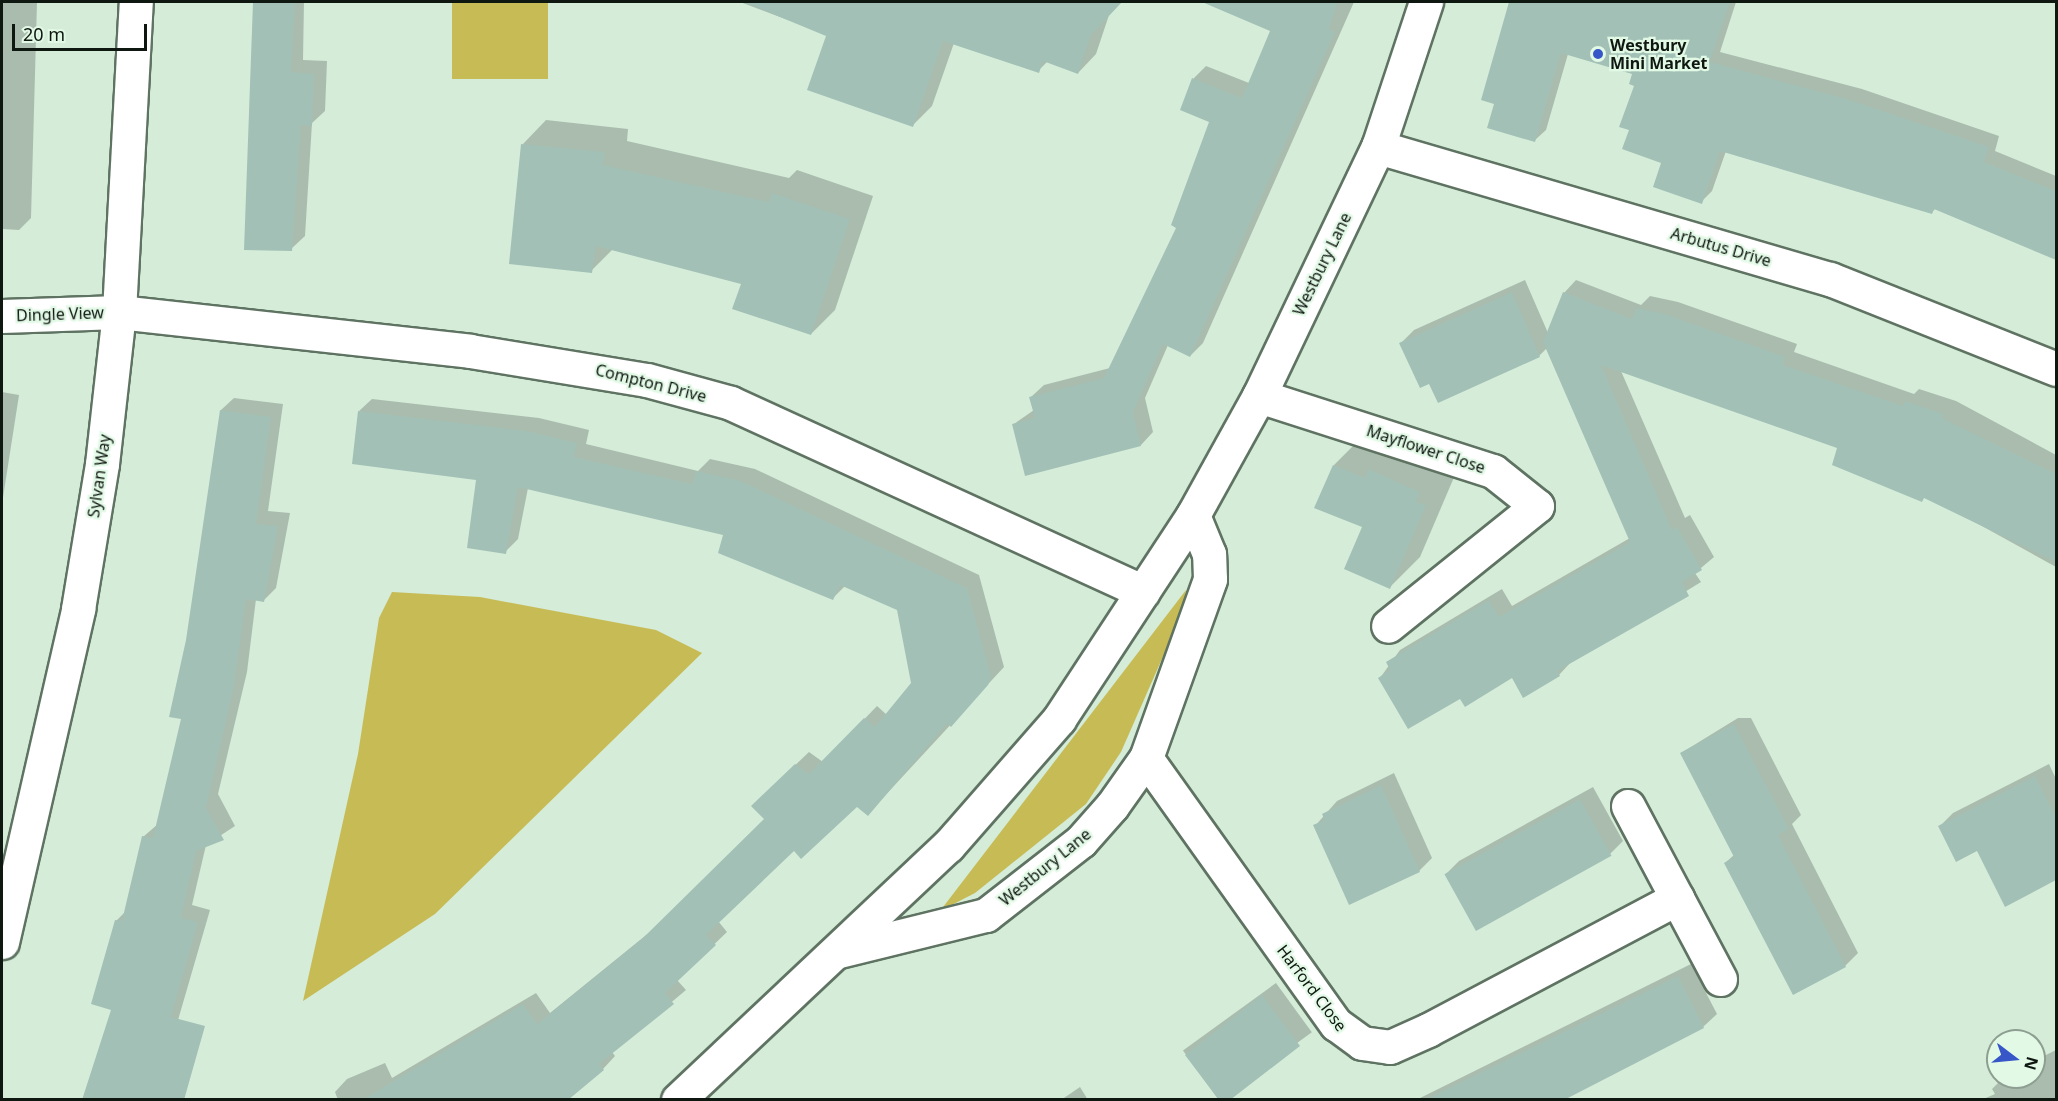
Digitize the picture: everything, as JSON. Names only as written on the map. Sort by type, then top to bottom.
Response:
[{"type":"street","name":"Sylvan Way","points":[[2,942],[78,609],[119,312],[136,2]]},
{"type":"street","name":"Westbury Lane","points":[[678,1100],[948,846],[1059,719],[1193,515],[1259,396],[1378,147],[1426,2]]},
{"type":"street","name":"Arbutus Drive","points":[[1378,147],[1830,279],[2056,369]]},
{"type":"street","name":"Dingle View","points":[[2,316],[119,312]]},
{"type":"street","name":"Compton Drive","points":[[119,312],[470,351],[658,382],[731,403],[1143,592]]},
{"type":"street","name":"Mayflower Close","points":[[1259,396],[1493,471],[1537,506],[1388,626]]},
{"type":"street","name":"Westbury Lane","points":[[839,951],[986,915],[1081,841],[1146,758],[1210,579],[1209,554],[1193,515]]},
{"type":"street","name":"Harford Close","points":[[1146,758],[1336,1024],[1370,1045],[1390,1047],[1428,1030],[1677,897]]},
{"type":"street","points":[[1628,806],[1720,980]]},
{"type":"shaded area","points":[[452,2],[548,2],[548,79],[452,79]]},
{"type":"shaded area","points":[[1186,590],[1183,611],[1121,752],[1086,804],[975,893],[940,911]]},
{"type":"shaded area","points":[[392,592],[480,597],[656,630],[702,653],[435,914],[303,1001],[358,754],[379,618]]},
{"type":"building","points":[[253,2],[295,2],[291,72],[314,74],[312,126],[301,125],[292,251],[244,250]]},
{"type":"building","points":[[744,2],[1122,2],[1091,35],[1078,74],[1043,61],[1039,73],[943,41],[913,127],[807,90],[826,36]]},
{"type":"building","points":[[1202,2],[1338,2],[1329,29],[1335,32],[1190,357],[1163,344],[1133,412],[1141,446],[1025,476],[1012,424],[1035,418],[1029,397],[1104,378],[1176,228],[1171,225],[1209,122],[1180,110],[1192,78],[1242,98],[1270,31]]},
{"type":"building","points":[[1509,2],[1730,2],[1710,62],[1850,100],[1989,147],[1984,162],[2056,191],[2056,260],[1934,209],[1932,214],[1720,151],[1702,204],[1653,187],[1661,163],[1622,149],[1629,130],[1619,127],[1634,86],[1629,84],[1632,74],[1561,53],[1535,142],[1487,128],[1494,104],[1481,100]]},
{"type":"building","points":[[521,144],[605,152],[603,165],[769,202],[772,193],[850,219],[811,335],[732,309],[741,284],[596,246],[592,273],[509,264]]},
{"type":"building","points":[[1512,292],[1540,357],[1438,403],[1429,384],[1420,388],[1399,343]]},
{"type":"building","points":[[1563,292],[1632,319],[1636,308],[1665,314],[1785,357],[1783,365],[1903,406],[1905,401],[1944,414],[1942,418],[2056,474],[2056,562],[1924,498],[1922,502],[1832,465],[1837,448],[1601,365],[1672,530],[1677,527],[1702,570],[1682,582],[1689,596],[1557,671],[1560,676],[1523,698],[1512,678],[1465,707],[1460,699],[1408,729],[1378,678],[1390,670],[1386,662],[1489,600],[1499,617],[1630,542],[1543,342]]},
{"type":"building","points":[[220,410],[271,417],[256,524],[278,526],[264,602],[246,599],[234,686],[206,808],[224,840],[196,851],[181,918],[198,922],[171,1017],[205,1026],[184,1100],[82,1100],[111,1010],[91,1004],[115,920],[122,921],[142,836],[153,838],[181,719],[169,717],[186,640]]},
{"type":"building","points":[[358,411],[526,431],[577,443],[574,457],[692,484],[696,471],[741,481],[967,588],[991,677],[988,685],[951,727],[947,723],[868,816],[857,807],[801,859],[794,851],[706,935],[716,945],[665,993],[674,1004],[599,1064],[604,1070],[568,1100],[362,1100],[523,1004],[537,1024],[642,939],[764,819],[751,806],[795,764],[809,774],[864,718],[875,727],[911,683],[897,610],[840,585],[833,600],[718,553],[723,535],[518,487],[506,554],[467,548],[476,480],[352,464]]},
{"type":"building","points":[[1333,465],[1365,478],[1368,469],[1420,492],[1416,502],[1426,505],[1390,589],[1344,569],[1362,527],[1314,508]]},
{"type":"building","points":[[1734,724],[1789,829],[1778,835],[1846,967],[1793,995],[1724,863],[1734,857],[1680,753]]},
{"type":"building","points":[[2035,776],[2056,817],[2056,880],[2005,907],[1977,851],[1956,862],[1938,826]]},
{"type":"building","points":[[1381,785],[1420,872],[1349,905],[1313,825],[1325,820],[1322,814]]},
{"type":"building","points":[[1580,799],[1612,856],[1476,931],[1444,874]]},
{"type":"building","points":[[1678,976],[1704,1028],[1564,1100],[1425,1100]]},
{"type":"building","points":[[1262,995],[1300,1046],[1230,1100],[1219,1100],[1185,1055]]},
{"type":"place","name":"Westbury Mini Market","points":[[1598,54]]}]
